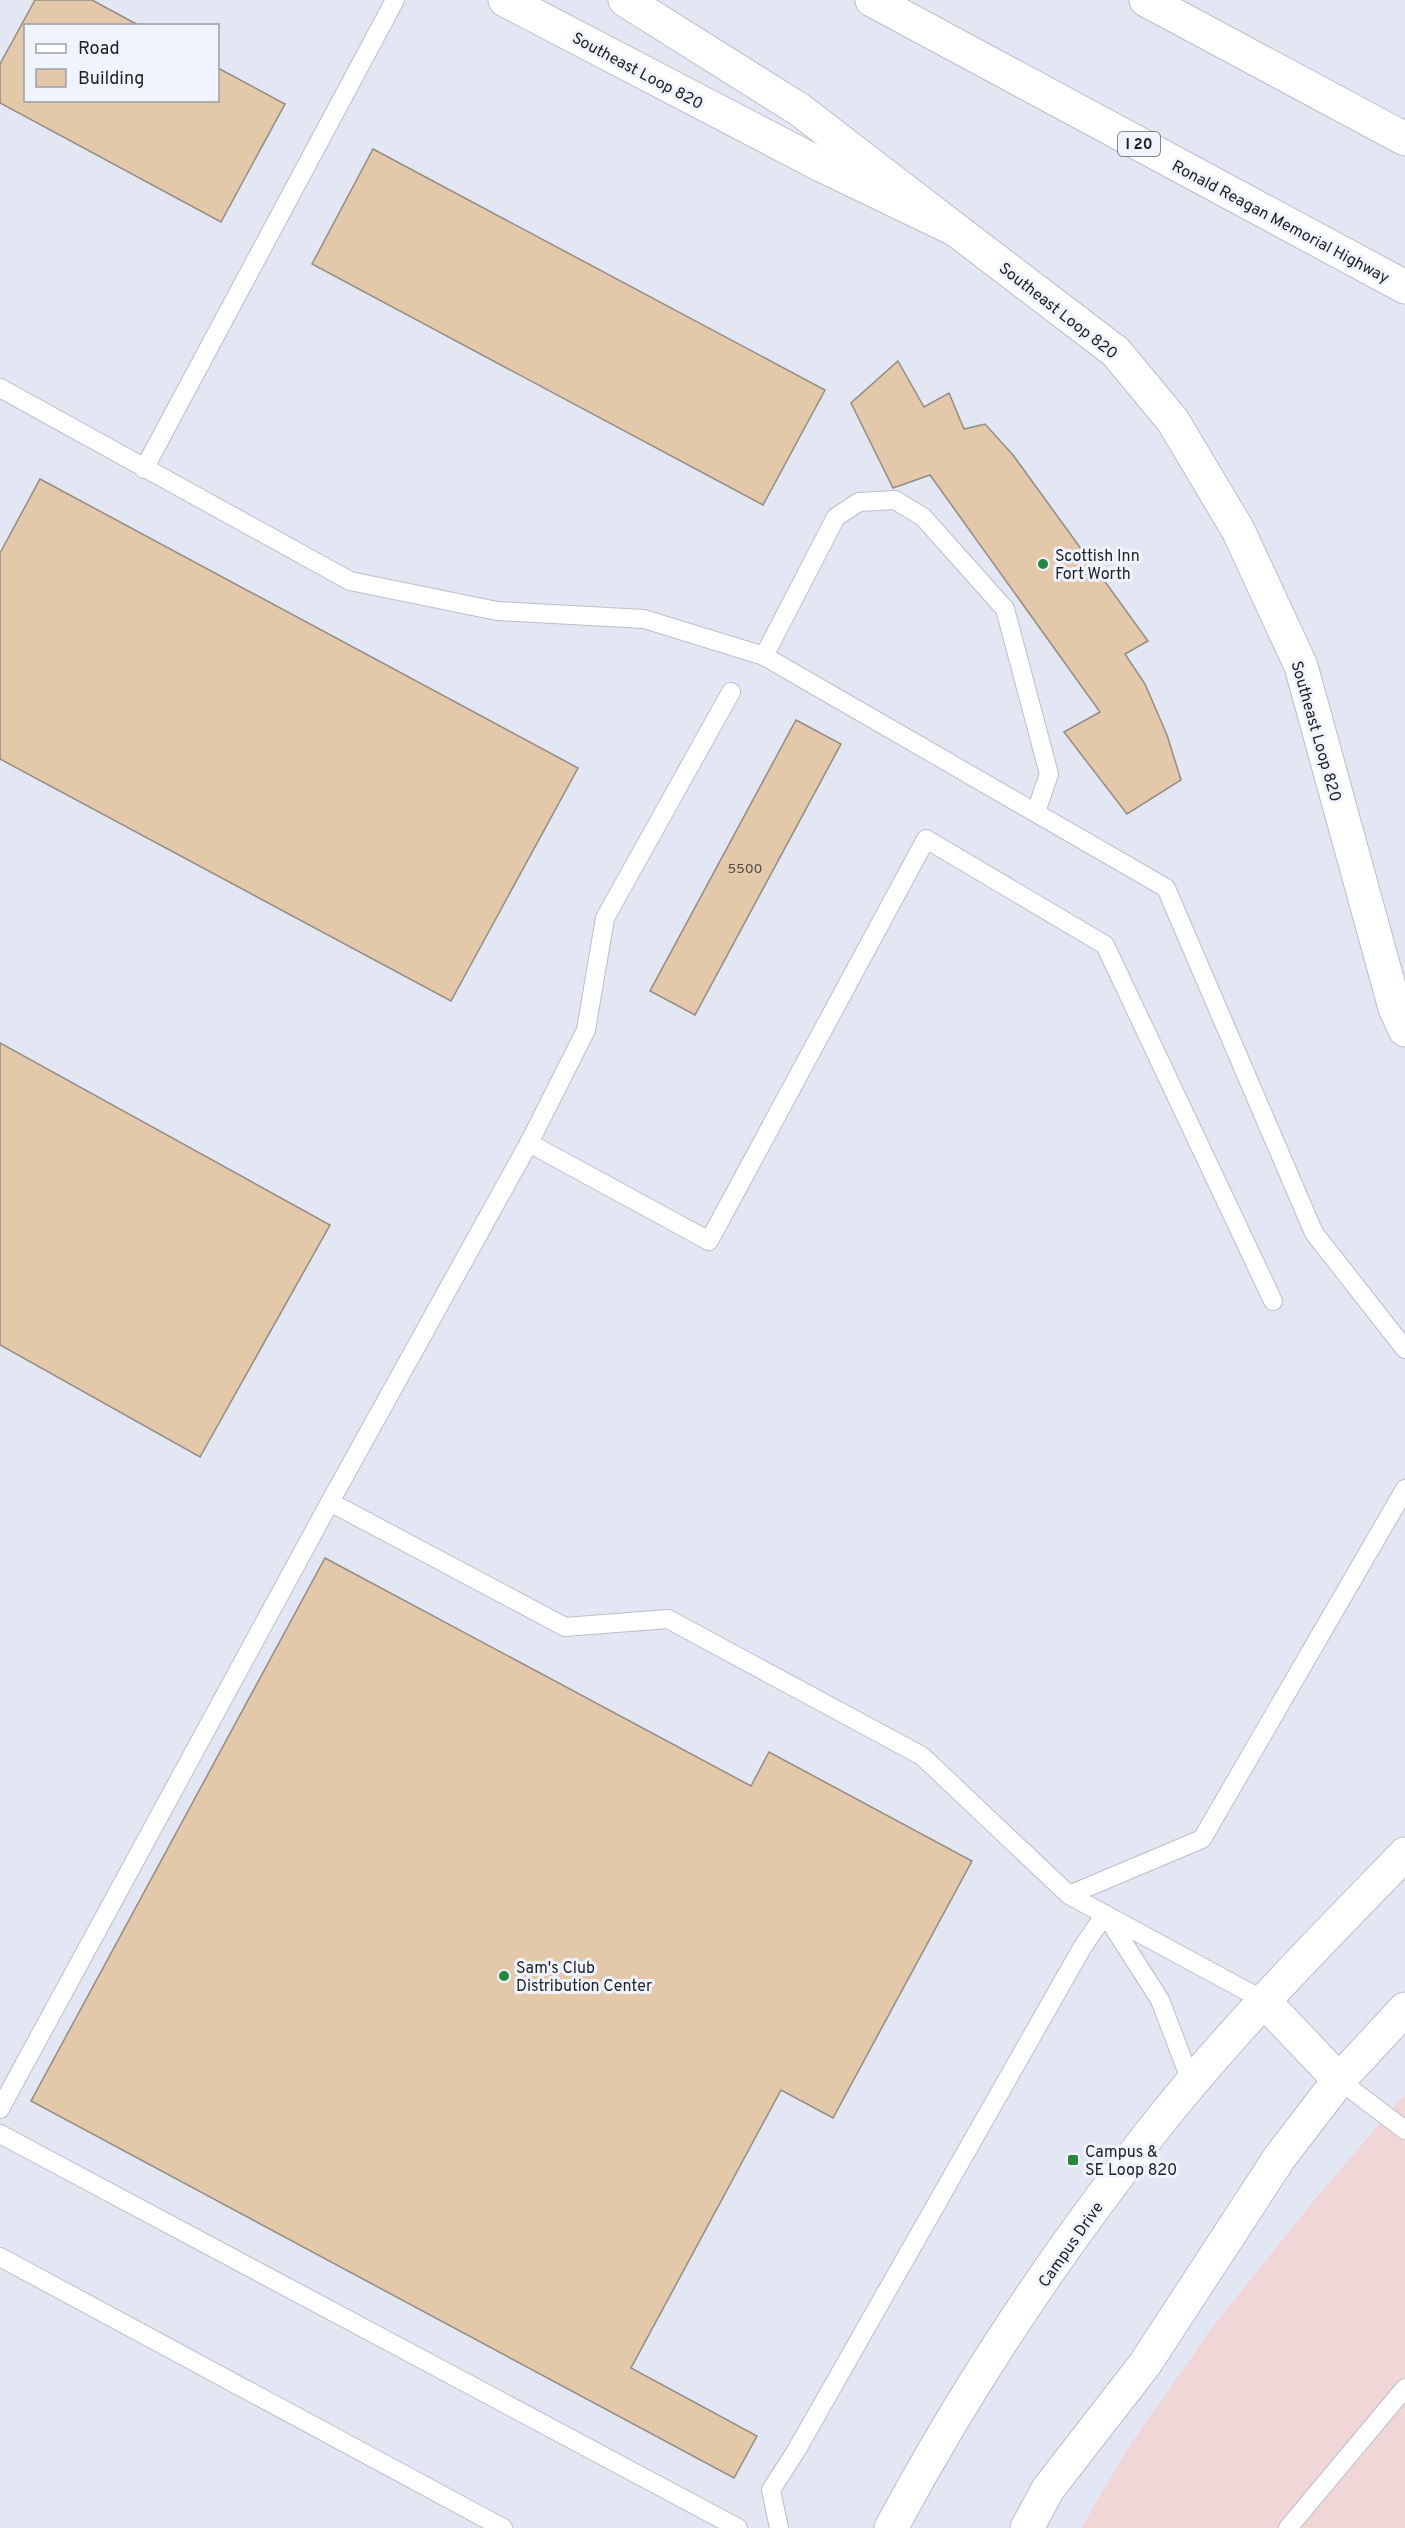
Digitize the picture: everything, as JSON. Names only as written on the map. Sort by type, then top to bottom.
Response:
[{"type":"main road","name":"Southeast Loop 820","points":[[506,0],[821,165],[956,231],[1116,352],[1173,421],[1238,530],[1301,666],[1395,1008],[1405,1030]]},
{"type":"main road","points":[[625,0],[800,110],[956,231]]},
{"type":"main road","name":"Ronald Reagan Memorial Highway","points":[[872,0],[1405,287]]},
{"type":"main road","points":[[1146,0],[1405,139]]},
{"type":"main road","name":"Campus Drive","points":[[891,2528],[934,2449],[1051,2269],[1149,2135],[1263,2000],[1405,1854]]},
{"type":"main road","points":[[1263,2000],[1339,2080]]},
{"type":"main road","points":[[1027,2528],[1048,2489],[1145,2364],[1280,2157],[1339,2080],[1405,2009]]},
{"type":"lane","points":[[144,469],[395,0]]},
{"type":"lane","points":[[0,388],[350,581],[497,611],[644,619],[764,656],[1166,888],[1314,1233],[1405,1349]]},
{"type":"lane","points":[[764,656],[836,517],[860,502],[896,500],[923,517],[1005,609],[1049,774],[1036,812]]},
{"type":"lane","points":[[0,2109],[330,1502],[529,1143],[586,1030],[605,918],[731,692]]},
{"type":"lane","points":[[529,1143],[710,1241],[927,839],[1105,945],[1273,1301]]},
{"type":"lane","points":[[1069,1895],[1202,1839],[1405,1489]]},
{"type":"lane","points":[[330,1502],[565,1627],[669,1619],[922,1756],[1069,1895],[1263,2000]]},
{"type":"lane","points":[[1105,1914],[1160,2000],[1192,2084]]},
{"type":"lane","points":[[779,2528],[771,2490],[802,2441],[1082,1948],[1105,1914]]},
{"type":"lane","points":[[1339,2080],[1405,2130]]},
{"type":"lane","points":[[0,2134],[738,2528]]},
{"type":"lane","points":[[0,2257],[503,2528]]},
{"type":"lane","points":[[1288,2528],[1405,2388]]},
{"type":"shaded area","points":[[1405,2094],[1405,2528],[1081,2528],[1132,2442],[1217,2321],[1316,2198]]},
{"type":"building","points":[[35,0],[92,0],[136,24],[24,24],[24,102],[219,102],[219,69],[285,104],[221,222],[0,103],[0,64]]},
{"type":"building","points":[[373,149],[825,390],[763,505],[312,264]]},
{"type":"building","name":"Scottish Inn Fort Worth","points":[[898,361],[924,407],[949,393],[964,429],[985,424],[1013,455],[1148,641],[1125,654],[1145,684],[1167,735],[1181,780],[1127,814],[1064,732],[1100,712],[930,475],[893,488],[851,403]]},
{"type":"building","points":[[40,479],[578,768],[451,1001],[0,759],[0,553]]},
{"type":"building","points":[[796,720],[841,744],[695,1015],[650,991]]},
{"type":"building","points":[[0,1043],[330,1225],[200,1457],[0,1345]]},
{"type":"building","name":"Sam's Club Distribution Center","points":[[325,1558],[751,1786],[769,1752],[972,1861],[833,2118],[781,2090],[631,2368],[757,2436],[734,2478],[31,2101]]},
{"type":"place","name":"Scottish Inn Fort Worth","points":[[1043,564]]},
{"type":"place","name":"Sam's Club Distribution Center","points":[[504,1976]]},
{"type":"place","name":"Campus & SE Loop 820","points":[[1073,2160]]}]
